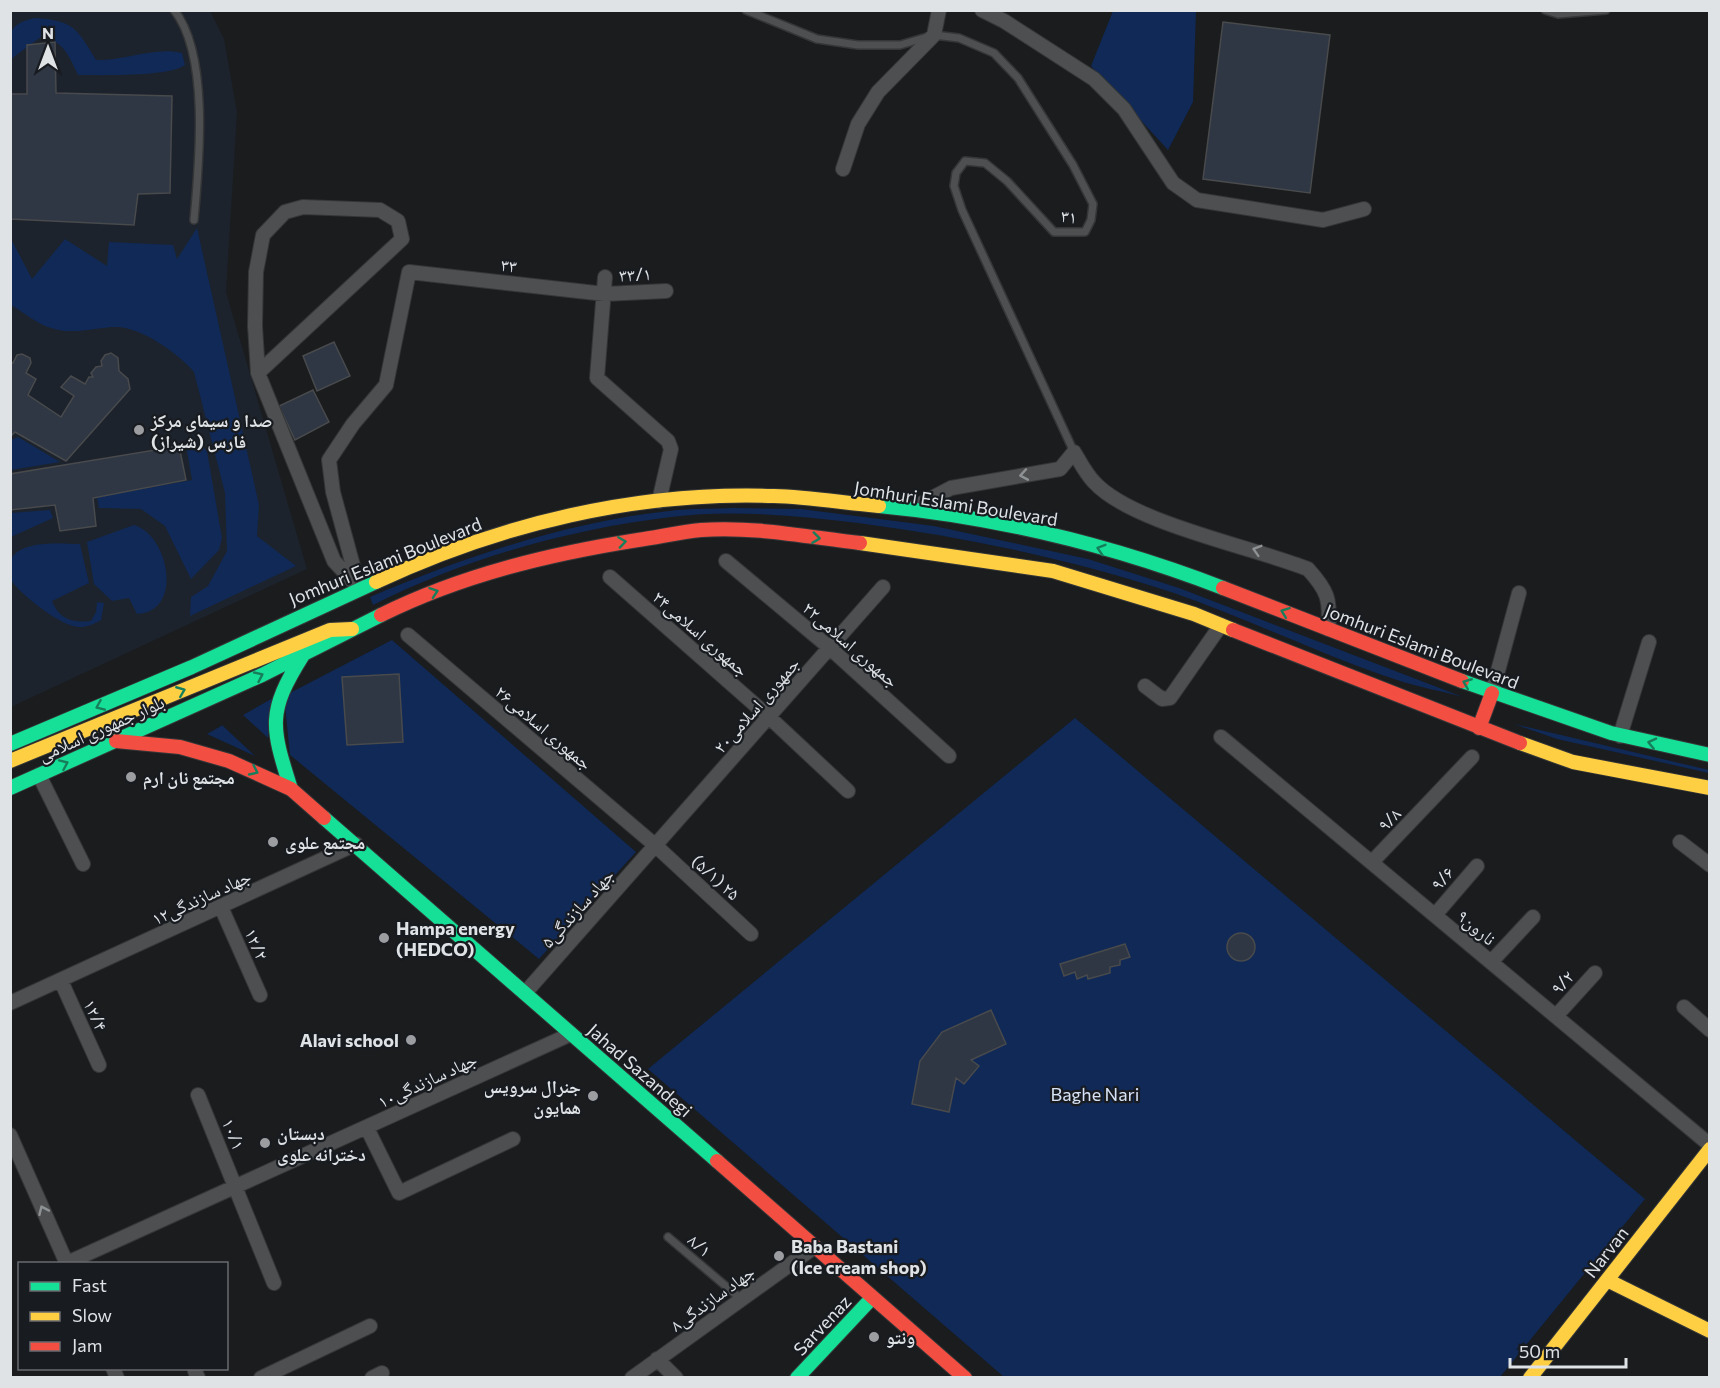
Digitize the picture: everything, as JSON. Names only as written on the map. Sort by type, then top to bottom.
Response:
[{"type":"main road","name":"Jomhuri Eslami Boulevard","points":[[10,744],[192,667],[399,571],[502,533],[561,516],[659,501],[694,497],[775,496],[909,510],[1062,537],[1206,582],[1492,693],[1620,736],[1710,755]]},
{"type":"main road","points":[[291,789],[280,754],[277,707],[279,695],[303,655],[414,598],[503,567],[586,547],[702,530],[766,532],[904,548],[1053,571],[1194,614],[1479,728],[1574,762],[1710,788]]},
{"type":"main road","points":[[10,760],[330,630],[352,629]]},
{"type":"main road","name":"بلوار جمهوری اسلامی","points":[[10,788],[303,655]]},
{"type":"main road","points":[[1479,728],[1492,693]]},
{"type":"main road","name":"Jahad Sazandegi","points":[[116,741],[164,744],[200,752],[247,768],[291,789],[813,1248],[965,1377]]},
{"type":"main road","name":"Narvan","points":[[1530,1377],[1710,1147]]},
{"type":"main road","points":[[1607,1280],[1710,1331]]},
{"type":"main road","name":"Sarvenaz","points":[[797,1377],[872,1298]]},
{"type":"street","points":[[843,169],[858,124],[878,92],[934,36],[939,10]]},
{"type":"street","points":[[982,10],[1004,21],[1094,80],[1124,109],[1173,183],[1197,200],[1323,220],[1364,209]]},
{"type":"street","points":[[258,373],[402,238],[398,221],[380,210],[303,207],[285,212],[272,222],[263,235],[256,272],[255,326],[258,373],[334,561],[360,589]]},
{"type":"street","name":"۳۳","points":[[360,589],[333,492],[329,460],[353,424],[386,385],[410,272],[605,294]]},
{"type":"street","points":[[605,277],[597,378],[668,441],[671,449],[659,501]]},
{"type":"street","name":"۳۳/۱","points":[[605,294],[666,291]]},
{"type":"street","points":[[909,510],[951,488],[1060,469],[1074,452],[1095,483],[1115,499],[1137,510],[1308,568],[1325,588],[1329,614],[1328,628]]},
{"type":"street","name":"جمهوری اسلامی۲۲","points":[[726,561],[830,648],[949,756]]},
{"type":"street","name":"جمهوری اسلامی۲۴","points":[[609,577],[769,717],[848,791]]},
{"type":"street","name":"جمهوری اسلامی۲۰","points":[[656,846],[883,587]]},
{"type":"street","points":[[1492,693],[1519,593]]},
{"type":"street","points":[[1145,686],[1162,699],[1170,698],[1221,625]]},
{"type":"street","name":"جمهوری اسلامی۲۶","points":[[408,635],[656,846]]},
{"type":"street","points":[[1620,736],[1649,642]]},
{"type":"street","name":"نارون۹","points":[[1221,737],[1710,1147]]},
{"type":"street","name":"۹/۸","points":[[1372,862],[1472,757]]},
{"type":"street","points":[[39,775],[83,864]]},
{"type":"street","points":[[1680,842],[1710,866]]},
{"type":"street","name":"جهاد سازندگی۱۲","points":[[10,1003],[356,844]]},
{"type":"street","name":"(۵/۱) ۲۵","points":[[656,846],[751,934]]},
{"type":"street","name":"جهاد سازندگی۵","points":[[525,993],[656,846]]},
{"type":"street","name":"۹/۶","points":[[1435,915],[1477,866]]},
{"type":"street","name":"۱۲/۲","points":[[221,907],[260,995]]},
{"type":"street","points":[[1491,962],[1533,917]]},
{"type":"street","name":"۹/۲","points":[[1556,1016],[1595,973]]},
{"type":"street","name":"۱۲/۴","points":[[60,981],[99,1065]]},
{"type":"street","points":[[1684,1007],[1710,1030]]},
{"type":"street","name":"جهاد سازندگی۱۰","points":[[69,1262],[571,1034]]},
{"type":"street","name":"۱۰/۱","points":[[198,1095],[274,1283]]},
{"type":"street","points":[[367,1128],[399,1193],[513,1139]]},
{"type":"street","points":[[10,1135],[67,1262]]},
{"type":"street","name":"جهاد سازندگی۸","points":[[632,1377],[813,1248]]},
{"type":"street","points":[[261,1377],[370,1326]]},
{"type":"street","points":[[657,1359],[676,1377]]},
{"type":"lane","points":[[174,10],[185,24],[197,75],[200,163],[194,220]]},
{"type":"lane","name":"۳۱","points":[[746,10],[817,39],[858,45],[900,45],[934,36],[959,38],[994,53],[1018,78],[1073,165],[1093,204],[1091,220],[1085,232],[1054,232],[1007,181],[985,163],[965,161],[956,173],[954,186],[972,236],[1074,452]]},
{"type":"lane","points":[[1545,10],[1558,14],[1606,10]]},
{"type":"lane","name":"۸/۱","points":[[668,1237],[741,1299]]},
{"type":"shaded area","name":"صدا و سیمای مرکز فارس (شیراز)","points":[[10,11],[210,11],[224,39],[237,112],[226,292],[307,569],[11,707]]},
{"type":"green space","points":[[1113,11],[1196,11],[1193,102],[1168,150],[1091,66]]},
{"type":"green space","points":[[34,18],[57,21],[72,28],[84,40],[96,60],[172,51],[182,53],[185,65],[165,72],[78,75],[60,45],[41,37],[11,59],[10,37],[14,27]]},
{"type":"green space","points":[[197,228],[259,505],[257,536],[296,566],[190,616],[191,597],[208,586],[227,551],[225,493],[194,372],[179,357],[158,342],[136,331],[115,327],[75,331],[59,330],[41,324],[11,305],[10,237],[32,279],[65,239],[107,266],[109,242],[173,245],[177,259]]},
{"type":"green space","points":[[18,437],[60,462],[11,470],[11,440]]},
{"type":"green space","points":[[198,442],[207,451],[222,538],[219,550],[191,579],[165,526],[141,509],[99,508],[97,497],[192,480],[186,445]]},
{"type":"green space","points":[[801,509],[934,526],[1088,559],[1179,588],[1463,697],[1397,680],[1341,660],[1202,603],[1096,570],[978,542],[811,518],[764,514],[718,514],[633,522],[556,538],[480,560],[373,605],[370,597],[442,568],[554,532],[630,516],[677,510]]},
{"type":"green space","points":[[50,510],[53,518],[11,537],[11,513]]},
{"type":"green space","points":[[134,525],[146,532],[156,543],[163,557],[166,572],[166,588],[161,601],[152,610],[137,614],[129,598],[112,601],[94,584],[87,542]]},
{"type":"green space","points":[[80,544],[89,583],[52,601],[62,616],[78,621],[91,621],[96,612],[97,602],[104,603],[101,620],[80,627],[57,619],[30,600],[11,580],[10,561],[19,551],[35,545]]},
{"type":"green space","points":[[392,640],[636,852],[539,959],[290,755],[284,696]]},
{"type":"green space","points":[[273,698],[268,738],[243,715]]},
{"type":"green space","name":"Baghe Nari","points":[[1075,718],[1645,1199],[1500,1377],[1004,1377],[648,1069]]},
{"type":"green space","points":[[1514,724],[1709,770],[1709,773],[1557,739]]},
{"type":"green space","points":[[223,726],[255,756],[207,734]]},
{"type":"building","points":[[1223,22],[1330,35],[1310,193],[1203,179]]},
{"type":"building","points":[[55,42],[56,93],[172,96],[170,193],[138,194],[134,225],[10,219],[10,94],[27,94],[27,45]]},
{"type":"building","points":[[334,342],[350,376],[317,391],[303,356]]},
{"type":"building","points":[[111,353],[118,358],[119,371],[128,379],[130,389],[66,461],[15,432],[10,437],[10,362],[13,363],[17,355],[22,354],[30,358],[31,363],[26,373],[36,379],[28,395],[61,417],[74,396],[61,387],[71,376],[85,384],[89,377],[93,377],[91,373],[96,367],[102,366],[101,361],[105,355]]},
{"type":"building","points":[[313,390],[329,422],[295,440],[279,406]]},
{"type":"building","points":[[179,446],[186,480],[93,498],[96,526],[60,531],[55,505],[10,510],[10,474]]},
{"type":"building","points":[[399,674],[403,742],[347,745],[342,677]]},
{"type":"building","points":[[1241,933],[1251,937],[1255,947],[1251,957],[1241,961],[1231,957],[1227,947],[1231,937]]},
{"type":"building","points":[[1125,944],[1130,957],[1120,960],[1120,965],[1110,967],[1110,973],[1088,979],[1087,975],[1077,979],[1075,972],[1064,976],[1060,964]]},
{"type":"building","points":[[991,1010],[1006,1044],[971,1060],[979,1066],[964,1084],[956,1078],[949,1112],[912,1104],[920,1061],[942,1032]]},
{"type":"traffic: fast","points":[[879,506],[966,518],[1054,535],[1140,559],[1223,588]]},
{"type":"traffic: fast","points":[[10,744],[192,667],[376,582]]},
{"type":"traffic: fast","points":[[10,788],[262,675],[381,615]]},
{"type":"traffic: fast","points":[[291,789],[279,750],[276,720],[283,691],[303,655]]},
{"type":"traffic: fast","points":[[1462,681],[1611,733],[1710,755]]},
{"type":"traffic: fast","points":[[324,818],[717,1161]]},
{"type":"traffic: fast","points":[[797,1378],[872,1298]]},
{"type":"traffic: slow","points":[[376,582],[471,543],[570,515],[621,506],[671,499],[723,496],[787,497],[879,506]]},
{"type":"traffic: slow","points":[[860,543],[1053,571],[1194,614],[1233,630]]},
{"type":"traffic: slow","points":[[10,761],[330,630],[352,629]]},
{"type":"traffic: slow","points":[[1520,743],[1573,762],[1710,788]]},
{"type":"traffic: slow","points":[[1530,1378],[1710,1149]]},
{"type":"traffic: slow","points":[[1607,1280],[1710,1331]]},
{"type":"traffic: jam","points":[[381,615],[443,588],[506,568],[572,552],[685,532],[740,530],[860,543]]},
{"type":"traffic: jam","points":[[1223,588],[1462,681]]},
{"type":"traffic: jam","points":[[1233,630],[1520,743]]},
{"type":"traffic: jam","points":[[1479,728],[1492,693]]},
{"type":"traffic: jam","points":[[116,741],[180,747],[229,761],[291,789],[324,818]]},
{"type":"traffic: jam","points":[[717,1161],[965,1378]]},
{"type":"place","name":"صدا و سیمای مرکز فارس (شیراز)","points":[[139,430]]},
{"type":"place","name":"مجتمع نان ارم","points":[[131,777]]},
{"type":"place","name":"مجتمع علوی","points":[[273,842]]},
{"type":"place","name":"Hampa energy (HEDCO)","points":[[384,938]]},
{"type":"place","name":"Alavi school","points":[[411,1040]]},
{"type":"place","name":"جنرال سرویس همایون","points":[[593,1096]]},
{"type":"place","name":"دبستان دخترانه علوی","points":[[265,1143]]},
{"type":"place","name":"Baba Bastani (Ice cream shop)","points":[[779,1256]]},
{"type":"place","name":"ونتو","points":[[874,1337]]}]
